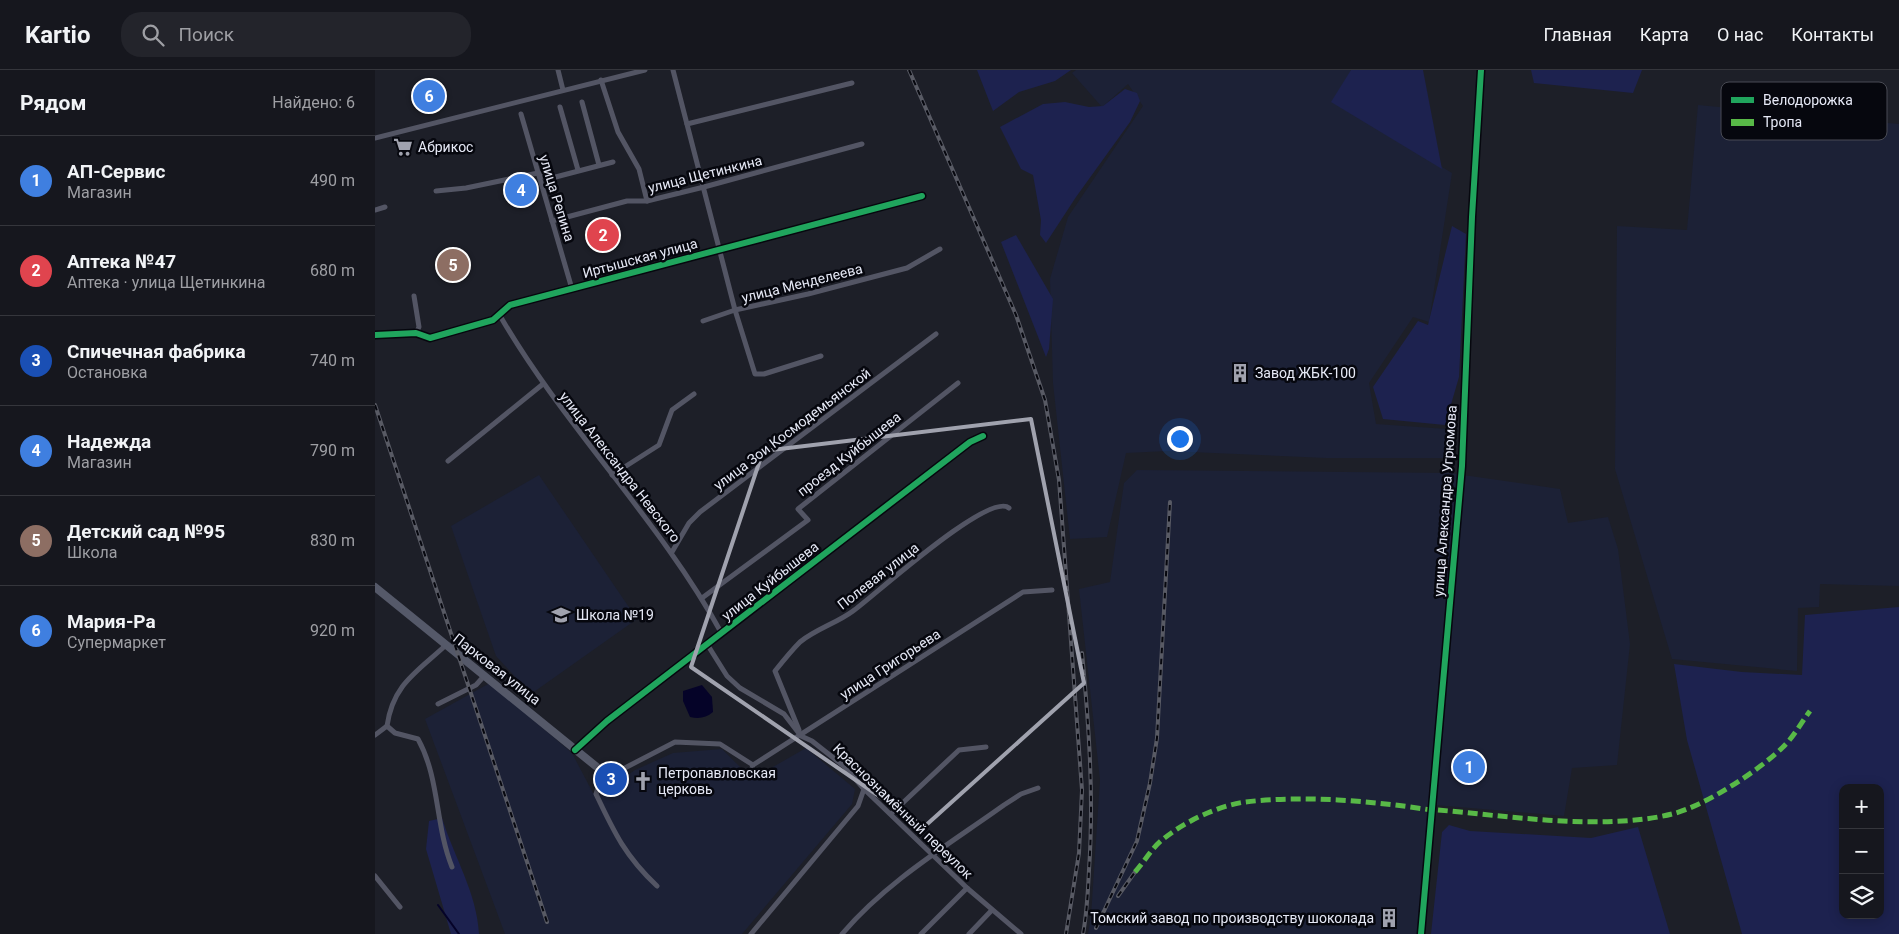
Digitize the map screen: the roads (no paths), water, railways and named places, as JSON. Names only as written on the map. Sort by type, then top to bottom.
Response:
[{"type":"street","points":[[558,70],[563,90]]},
{"type":"street","points":[[375,138],[645,70]]},
{"type":"street","points":[[673,70],[735,310],[755,374],[764,374],[821,356]]},
{"type":"street","name":"улица Александра Угрюмова","points":[[1421,934],[1462,466],[1472,217],[1481,70]]},
{"type":"street","points":[[601,80],[618,132],[639,169],[647,201]]},
{"type":"street","points":[[687,124],[852,83]]},
{"type":"street","points":[[582,102],[599,165]]},
{"type":"street","points":[[560,107],[577,170]]},
{"type":"street","name":"улица Репина","points":[[521,114],[572,289]]},
{"type":"street","name":"улица Щетинкина","points":[[553,221],[627,201],[647,201],[704,187],[862,144]]},
{"type":"street","points":[[436,190],[466,188],[538,173],[548,180],[577,170],[613,162]]},
{"type":"street","name":"Иртышская улица","points":[[375,335],[415,333],[430,338],[493,320],[510,305],[922,196]]},
{"type":"street","points":[[375,210],[385,208]]},
{"type":"street","name":"улица Менделеева","points":[[703,321],[735,310],[808,294],[907,268],[940,249]]},
{"type":"street","points":[[414,296],[419,327],[415,333]]},
{"type":"street","name":"улица Александра Невского","points":[[499,314],[543,384],[672,552],[702,598],[722,634]]},
{"type":"street","name":"улица Зои Космодемьянской","points":[[672,552],[689,522],[699,512],[937,334]]},
{"type":"street","points":[[448,460],[543,384]]},
{"type":"street","name":"проезд Куйбышева","points":[[702,598],[808,520],[798,509],[959,384]]},
{"type":"street","points":[[613,475],[659,445],[672,410],[694,394]]},
{"type":"street","name":"улица Куйбышева","points":[[575,750],[607,721],[707,644],[970,442],[983,436]]},
{"type":"street","name":"Полевая улица","points":[[801,736],[775,671],[784,659],[801,641],[853,612],[905,567],[983,512],[1002,505],[1009,508]]},
{"type":"street","name":"Парковая улица","points":[[375,587],[603,772]]},
{"type":"street","name":"улица Григорьева","points":[[753,765],[1023,592],[1052,590]]},
{"type":"street","name":"Краснознамённый переулок","points":[[707,644],[727,676],[739,688],[784,714],[801,736],[812,741],[845,767],[864,789],[935,855],[967,888],[1021,934]]},
{"type":"street","points":[[375,735],[387,726],[395,694],[446,645]]},
{"type":"street","points":[[438,704],[476,685],[485,675]]},
{"type":"street","points":[[387,726],[395,733],[418,739],[427,755],[435,784],[443,844],[452,867]]},
{"type":"street","points":[[657,886],[637,868],[620,846],[596,794],[603,772],[612,773],[619,771],[675,742],[720,744],[753,765],[750,774]]},
{"type":"street","points":[[891,813],[959,750],[986,748]]},
{"type":"street","points":[[842,934],[858,914],[893,884],[1004,805],[1021,794],[1038,788]]},
{"type":"street","points":[[751,934],[858,806],[864,789]]},
{"type":"street","points":[[375,876],[400,907]]},
{"type":"street","points":[[921,934],[967,888]]},
{"type":"street","points":[[969,934],[992,910]]},
{"type":"waterway","points":[[438,905],[459,934]]},
{"type":"railway","points":[[909,70],[1016,315],[1045,400],[1059,480],[1082,790],[1079,853],[1066,934]]},
{"type":"railway","points":[[375,405],[547,922]]},
{"type":"railway","points":[[1096,928],[1137,841],[1150,783],[1157,738],[1170,502]]},
{"type":"railway","points":[[1082,653],[1089,734],[1091,789],[1088,894],[1083,934]]},
{"type":"railway","points":[[1118,896],[1135,872]]},
{"type":"place","name":"Мария-Ра","points":[[429,96]]},
{"type":"place","name":"Абрикос","points":[[403,147]]},
{"type":"place","name":"Надежда","points":[[521,190]]},
{"type":"place","name":"Аптека №47","points":[[603,235]]},
{"type":"place","name":"Детский сад №95","points":[[453,265]]},
{"type":"place","name":"Завод ЖБК-100","points":[[1240,373]]},
{"type":"place","name":"Школа №19","points":[[561,615]]},
{"type":"place","name":"АП-Сервис","points":[[1469,767]]},
{"type":"place","name":"Спичечная фабрика","points":[[611,779]]},
{"type":"place","name":"Петропавловская церковь","points":[[643,781]]},
{"type":"place","name":"Томский завод по производству шоколада","points":[[1389,918]]}]
